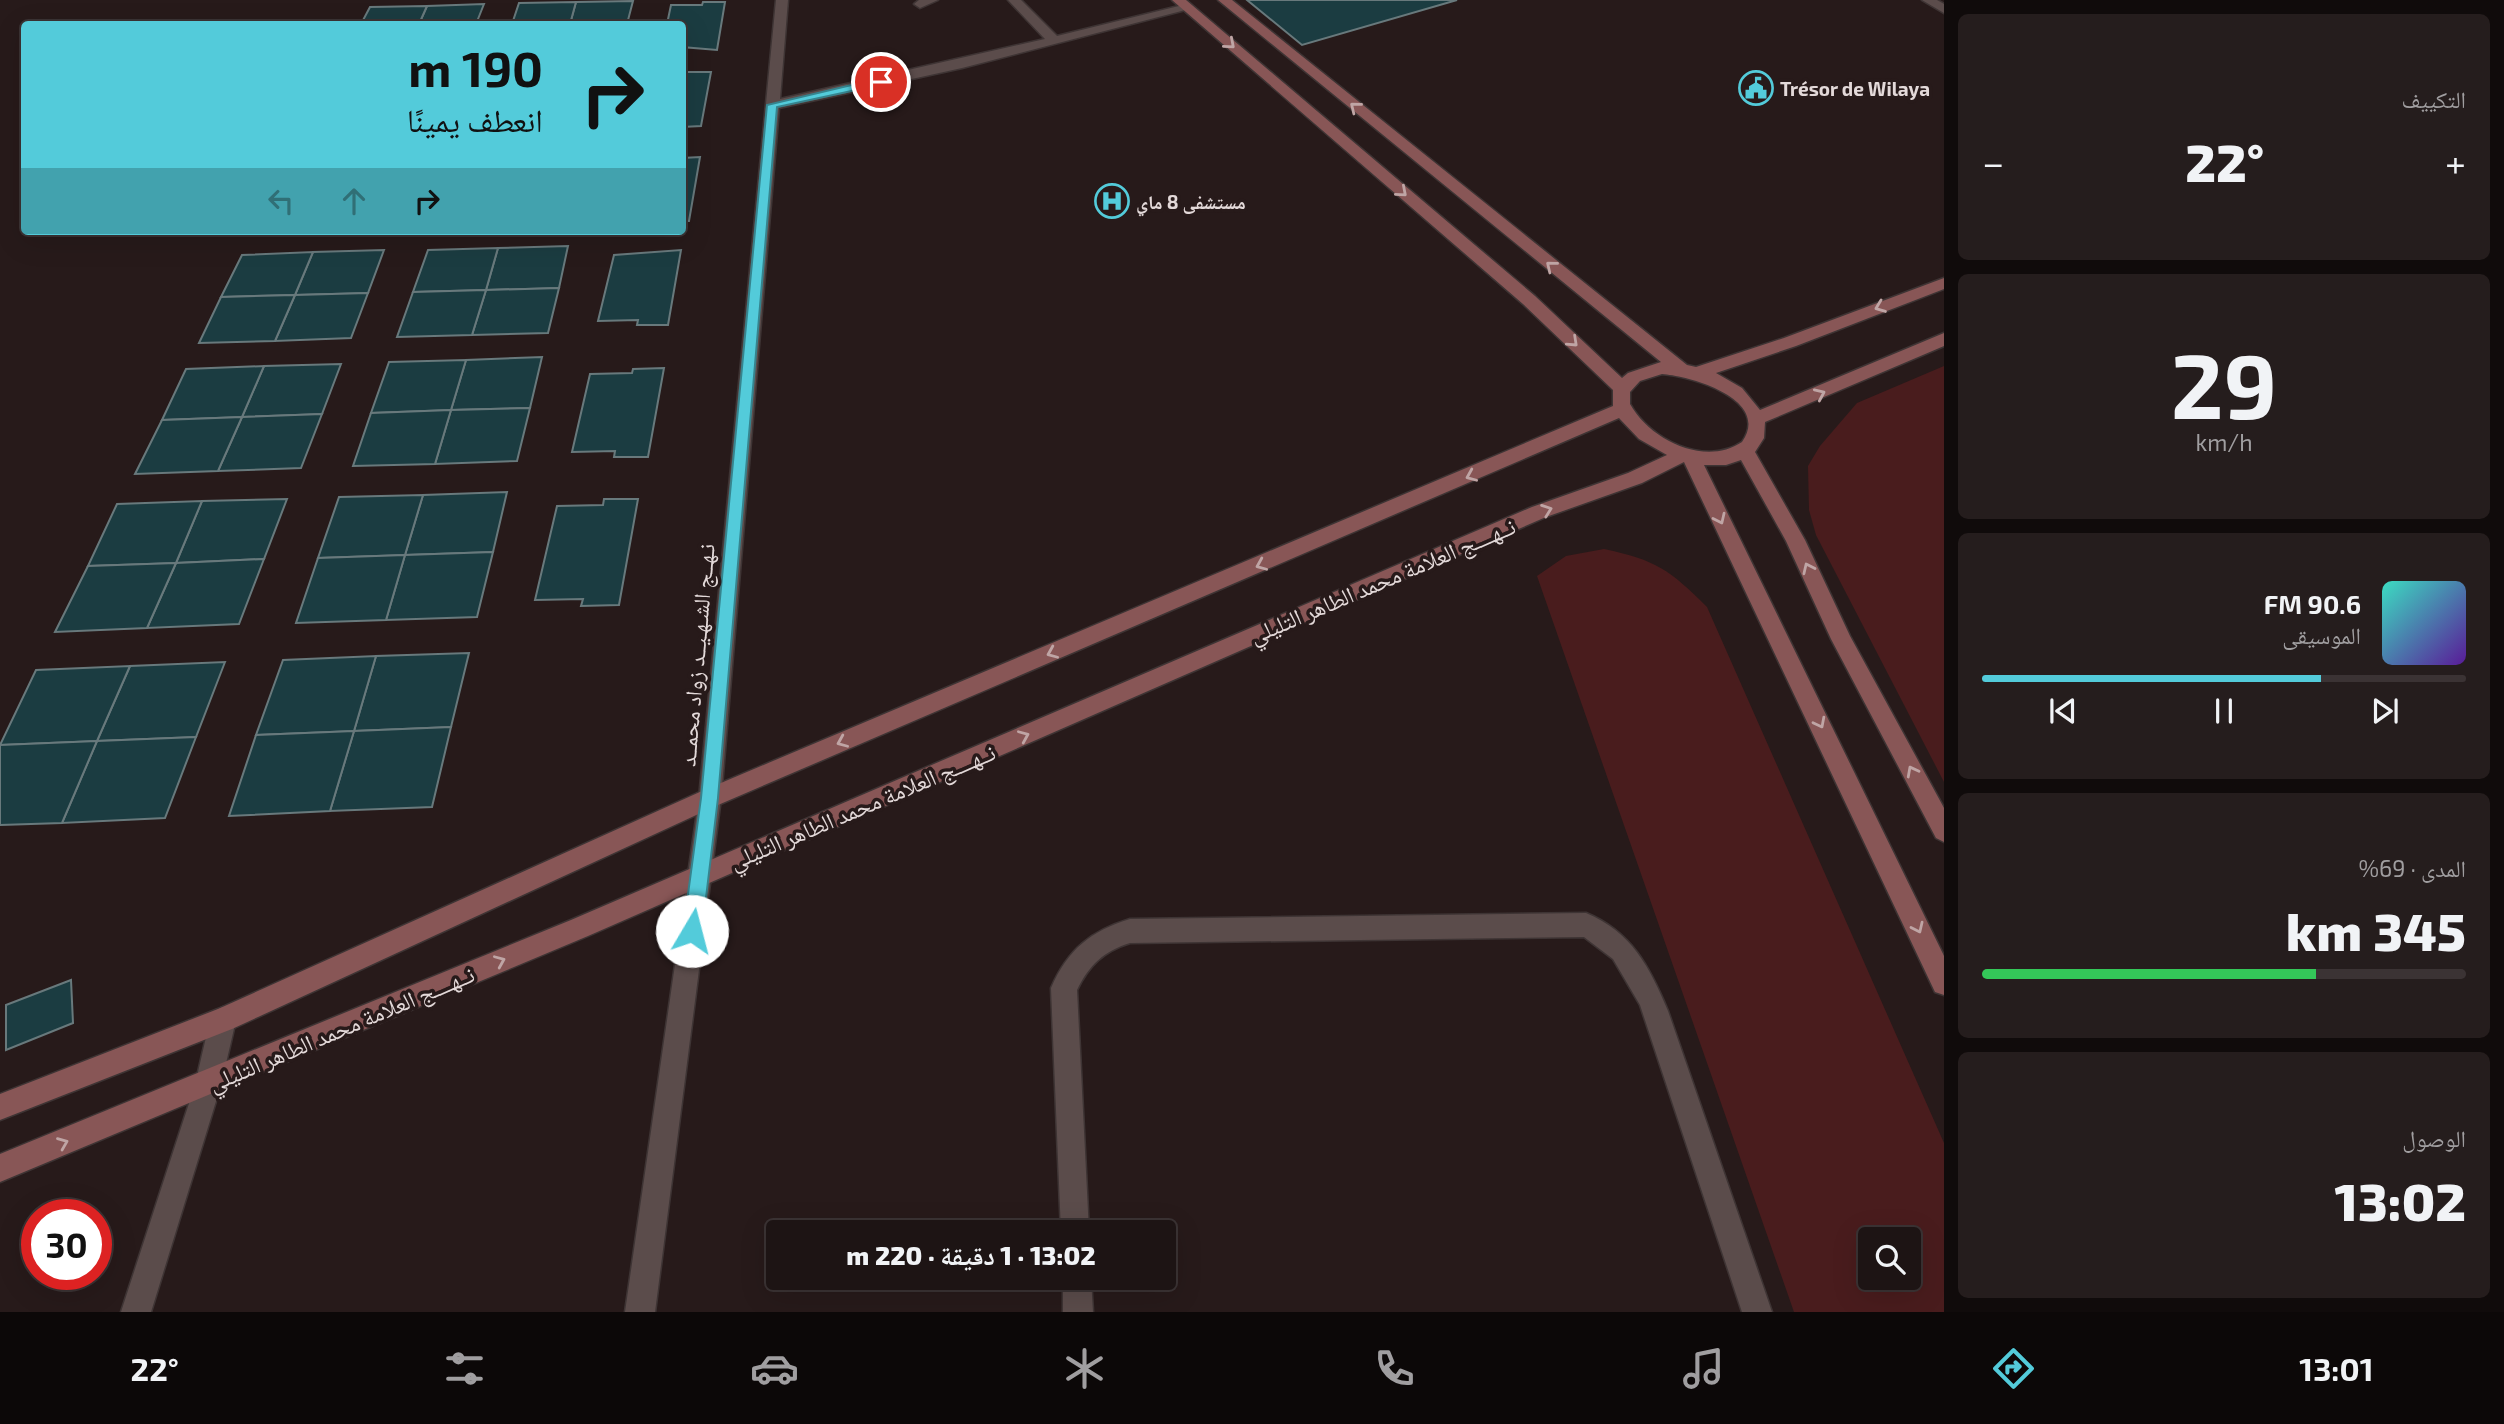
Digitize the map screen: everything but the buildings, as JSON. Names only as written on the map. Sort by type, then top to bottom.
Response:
[{"type":"street","name":"نـهــج الشـهـيــد زواد محمــد","points":[[640,1312],[710,798],[782,0]]},
{"type":"street","points":[[1014,0],[1054,41]]},
{"type":"street","points":[[772,105],[1054,41],[1182,4],[1529,300],[1623,399],[1645,437],[1687,456],[1722,459],[1745,451],[1756,437],[1756,419],[1735,392],[1690,371],[1224,0]]},
{"type":"street","points":[[0,1107],[223,1020],[710,798],[1623,399],[1630,378],[1644,371],[1690,371],[1790,342],[1944,283]]},
{"type":"street","points":[[1756,419],[1944,339]]},
{"type":"street","points":[[1745,451],[1796,540],[1841,639],[1944,831]]},
{"type":"street","points":[[1687,456],[1944,983]]},
{"type":"street","name":"نــهــــج العلامة محمد الطاهر التليلي","points":[[0,1168],[208,1084],[700,877],[1527,518],[1687,456]]},
{"type":"street","points":[[1074,1220],[1064,988],[1082,954],[1107,938],[1130,931],[1586,925],[1623,949],[1638,971],[1655,1011],[1757,1312]]},
{"type":"street","points":[[136,1312],[208,1084],[223,1020]]},
{"type":"street","points":[[1077,1290],[1078,1312]]},
{"type":"shaded area","points":[[1944,366],[1944,782],[1816,535],[1809,510],[1808,466],[1820,446],[1857,403]]},
{"type":"shaded area","points":[[1604,549],[1650,562],[1661,568],[1707,607],[1944,1143],[1944,1312],[1794,1312],[1537,576],[1566,556]]},
{"type":"place","name":"Trésor de Wilaya","points":[[1756,88]]},
{"type":"place","name":"مستشفى 8 ماي","points":[[1112,201]]},
{"type":"route","points":[[692,931],[710,798],[772,105],[881,82]]}]
